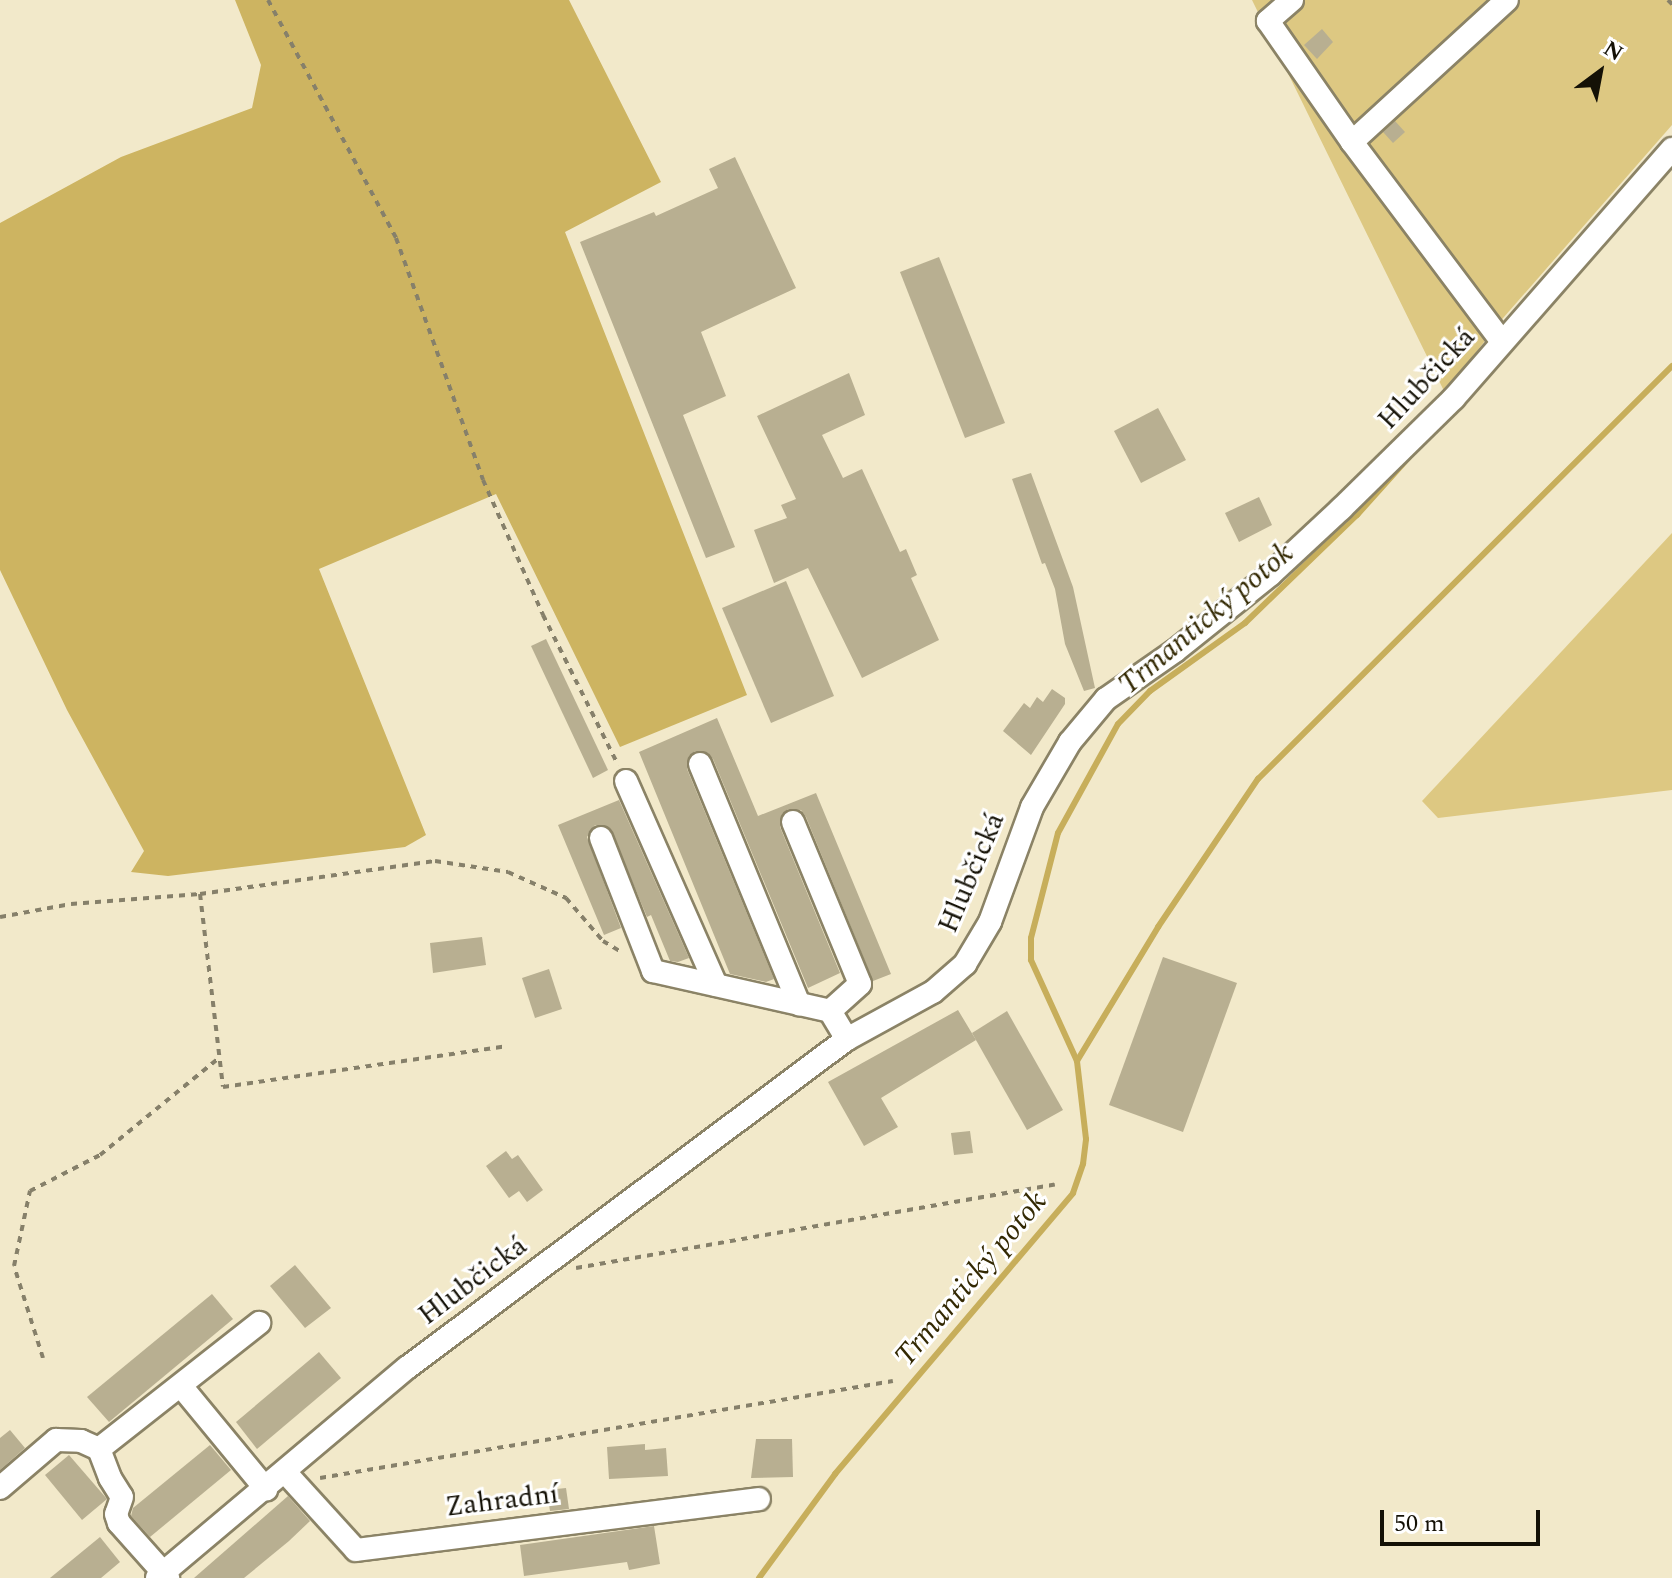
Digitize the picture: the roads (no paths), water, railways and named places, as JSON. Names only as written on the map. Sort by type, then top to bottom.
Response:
[{"type":"street","points":[[1292,0],[1268,21],[1352,142],[1502,342]]},
{"type":"street","points":[[1352,142],[1507,0]]},
{"type":"street","name":"Hlubčická","points":[[163,1576],[408,1367],[847,1039],[933,992],[965,964],[990,922],[1032,807],[1070,742],[1106,699],[1175,651],[1271,574],[1454,398],[1672,149]]},
{"type":"street","points":[[700,764],[799,1004]]},
{"type":"street","points":[[626,781],[716,985]]},
{"type":"street","points":[[793,822],[860,984],[830,1011]]},
{"type":"street","points":[[601,838],[653,971],[830,1011],[847,1039]]},
{"type":"street","points":[[99,1449],[259,1323]]},
{"type":"street","points":[[181,1386],[266,1489]]},
{"type":"street","points":[[0,1488],[56,1440],[81,1441],[99,1449],[110,1478],[122,1497],[116,1514],[119,1523],[163,1576]]},
{"type":"street","name":"Zahradní","points":[[285,1472],[356,1550],[759,1499]]},
{"type":"waterway","points":[[1077,1061],[1158,927],[1258,779],[1672,366]]},
{"type":"waterway","name":"Trmantický potok","points":[[759,1578],[835,1474],[1073,1193],[1083,1164],[1086,1139],[1077,1061],[1031,960],[1031,938],[1058,833],[1118,724],[1150,691],[1245,623],[1357,515],[1410,456]]}]
